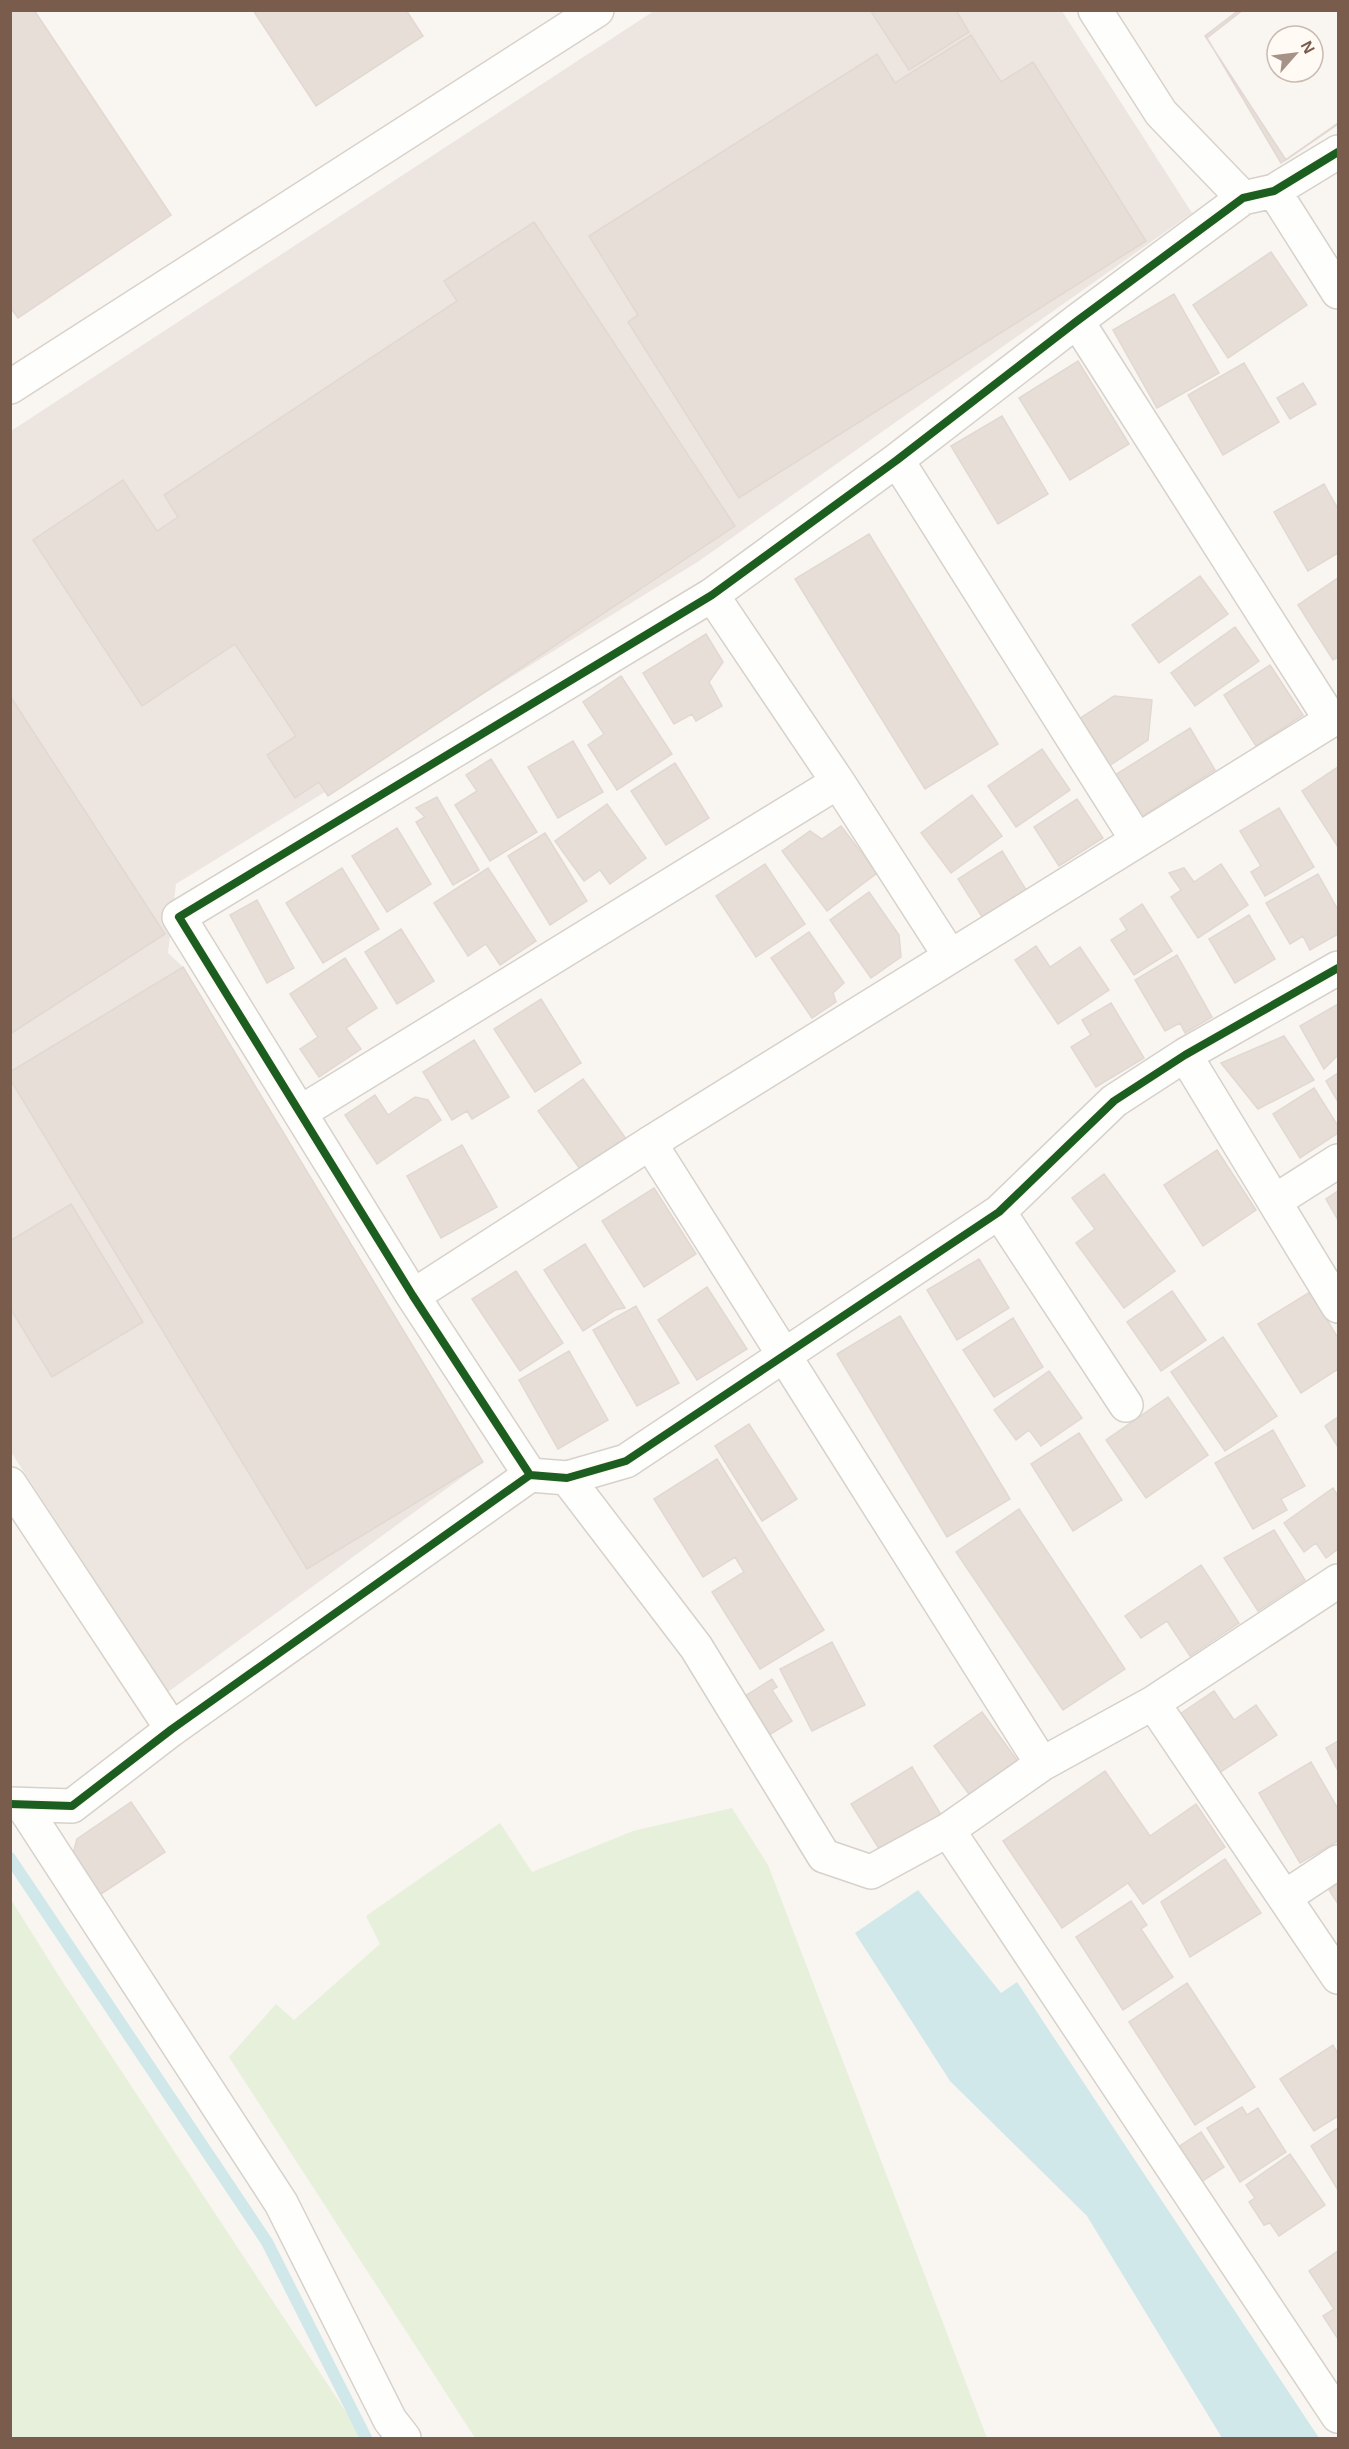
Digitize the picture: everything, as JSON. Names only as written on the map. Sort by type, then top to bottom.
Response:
[{"type":"street","points":[[10,387],[597,10]]},
{"type":"street","points":[[1095,10],[1161,113],[1258,194],[1338,292]]},
{"type":"street","points":[[530,1475],[413,1296],[179,917],[712,595],[897,460],[1077,321],[1258,194],[1338,152]]},
{"type":"street","points":[[413,1296],[650,1143],[1335,718],[1077,321]]},
{"type":"street","points":[[897,460],[1137,840]]},
{"type":"street","points":[[712,595],[838,782],[950,956]]},
{"type":"street","points":[[301,1112],[838,782]]},
{"type":"street","points":[[17,1805],[72,1806],[172,1729],[530,1475],[567,1478],[626,1461],[999,1212],[1114,1101],[1185,1056],[1338,968]]},
{"type":"street","points":[[1185,1056],[1338,1306]]},
{"type":"street","points":[[650,1143],[1042,1764]]},
{"type":"street","points":[[1275,1201],[1338,1161]]},
{"type":"street","points":[[999,1212],[1126,1404]]},
{"type":"street","points":[[567,1478],[696,1647],[824,1856],[871,1872],[948,1830],[1042,1764],[1153,1703],[1338,1581]]},
{"type":"street","points":[[10,1484],[172,1729]]},
{"type":"street","points":[[1153,1703],[1338,1977]]},
{"type":"street","points":[[17,1805],[281,2203],[390,2420],[404,2439]]},
{"type":"street","points":[[948,1830],[1338,2416]]},
{"type":"street","points":[[1285,1898],[1338,1862]]},
{"type":"shaded area","points":[[654,11],[1062,11],[1192,213],[699,561],[176,884],[168,953],[183,967],[483,1462],[168,1692],[11,1452],[11,431]]},
{"type":"green space","points":[[732,1808],[768,1865],[987,2438],[475,2438],[229,2057],[276,2004],[294,2020],[380,1944],[366,1916],[500,1823],[532,1872],[633,1831]]},
{"type":"green space","points":[[10,1898],[64,1984],[363,2438],[11,2438]]},
{"type":"water","points":[[918,1890],[1001,1993],[1017,1982],[1319,2438],[1222,2438],[1087,2216],[950,2081],[855,1933]]},
{"type":"building","points":[[10,10],[34,10],[171,215],[18,318],[10,307]]},
{"type":"building","points":[[253,10],[406,10],[423,36],[316,106]]},
{"type":"building","points":[[870,10],[956,10],[969,32],[909,70]]},
{"type":"building","points":[[1239,10],[1338,10],[1338,124],[1286,160],[1205,36]]},
{"type":"building","points":[[1243,10],[1338,10],[1338,123],[1281,163],[1207,38]]},
{"type":"building","points":[[971,35],[1001,82],[1033,62],[1146,241],[739,498],[628,322],[638,315],[589,236],[877,54],[895,83]]},
{"type":"building","points":[[534,222],[735,526],[328,796],[319,782],[295,798],[267,755],[296,736],[235,644],[142,706],[33,540],[123,480],[157,531],[178,517],[164,495],[457,301],[444,281]]},
{"type":"building","points":[[1271,252],[1307,305],[1228,358],[1193,305]]},
{"type":"building","points":[[1174,294],[1219,373],[1157,408],[1113,330]]},
{"type":"building","points":[[1078,361],[1129,444],[1070,480],[1019,398]]},
{"type":"building","points":[[1244,363],[1279,422],[1223,455],[1188,395]]},
{"type":"building","points":[[1303,383],[1316,404],[1290,419],[1277,398]]},
{"type":"building","points":[[1002,416],[1048,494],[998,524],[951,446]]},
{"type":"building","points":[[1324,484],[1338,509],[1338,553],[1308,571],[1274,512]]},
{"type":"building","points":[[869,534],[998,744],[925,789],[795,579]]},
{"type":"building","points":[[1200,576],[1228,614],[1159,663],[1132,625]]},
{"type":"building","points":[[1338,578],[1338,657],[1333,660],[1298,605]]},
{"type":"building","points":[[1235,627],[1259,661],[1195,706],[1171,673]]},
{"type":"building","points":[[706,634],[723,662],[709,682],[722,706],[696,721],[692,714],[674,724],[643,673]]},
{"type":"building","points":[[1270,665],[1303,715],[1256,746],[1224,695]]},
{"type":"building","points":[[621,676],[672,754],[617,790],[588,745],[604,734],[583,702]]},
{"type":"building","points":[[10,696],[165,934],[10,1034]]},
{"type":"building","points":[[1114,696],[1152,700],[1148,740],[1109,766],[1079,719]]},
{"type":"building","points":[[1190,728],[1215,770],[1141,817],[1115,775]]},
{"type":"building","points":[[573,741],[603,792],[558,818],[528,767]]},
{"type":"building","points":[[1042,749],[1070,790],[1016,827],[988,786]]},
{"type":"building","points":[[491,759],[537,832],[490,861],[455,805],[477,791],[466,775]]},
{"type":"building","points":[[675,763],[709,818],[666,845],[631,791]]},
{"type":"building","points":[[1338,767],[1338,847],[1302,791]]},
{"type":"building","points":[[972,795],[1002,836],[951,873],[921,833]]},
{"type":"building","points":[[437,797],[479,870],[453,885],[416,822],[425,817],[416,808]]},
{"type":"building","points":[[1077,799],[1103,838],[1059,866],[1034,827]]},
{"type":"building","points":[[607,804],[646,858],[610,884],[600,870],[584,881],[555,841]]},
{"type":"building","points":[[1279,808],[1314,867],[1265,896],[1251,872],[1261,866],[1240,831]]},
{"type":"building","points":[[841,826],[877,873],[827,911],[782,851],[810,831],[822,839]]},
{"type":"building","points":[[397,828],[431,884],[387,912],[352,856]]},
{"type":"building","points":[[545,833],[587,901],[550,925],[508,856]]},
{"type":"building","points":[[1002,851],[1028,893],[984,920],[958,879]]},
{"type":"building","points":[[765,864],[805,924],[756,957],[716,896]]},
{"type":"building","points":[[1221,864],[1248,905],[1198,938],[1171,897],[1181,890],[1169,873],[1184,868],[1194,882]]},
{"type":"building","points":[[342,868],[379,929],[323,963],[286,903]]},
{"type":"building","points":[[488,868],[536,941],[500,965],[486,944],[468,956],[434,903]]},
{"type":"building","points":[[1318,874],[1338,910],[1338,934],[1310,950],[1303,936],[1290,944],[1266,903]]},
{"type":"building","points":[[869,892],[899,935],[901,957],[871,978],[830,920]]},
{"type":"building","points":[[257,900],[294,968],[267,983],[230,915]]},
{"type":"building","points":[[1142,904],[1172,951],[1134,975],[1111,940],[1127,930],[1120,919]]},
{"type":"building","points":[[1249,915],[1275,959],[1235,983],[1209,939]]},
{"type":"building","points":[[401,929],[434,981],[397,1004],[365,952]]},
{"type":"building","points":[[809,932],[844,983],[833,993],[836,1002],[812,1018],[771,958]]},
{"type":"building","points":[[1036,946],[1050,967],[1080,947],[1109,990],[1058,1024],[1015,960]]},
{"type":"building","points":[[1177,955],[1212,1017],[1185,1033],[1180,1023],[1165,1031],[1135,980]]},
{"type":"building","points":[[345,958],[377,1008],[346,1028],[361,1049],[319,1077],[300,1049],[318,1037],[290,994]]},
{"type":"building","points":[[183,967],[483,1462],[307,1569],[10,1079],[10,1072]]},
{"type":"building","points":[[541,999],[581,1063],[535,1092],[494,1029]]},
{"type":"building","points":[[1111,1003],[1144,1058],[1096,1087],[1071,1047],[1091,1035],[1082,1020]]},
{"type":"building","points":[[1338,1004],[1338,1055],[1324,1069],[1300,1026]]},
{"type":"building","points":[[1284,1036],[1314,1080],[1258,1109],[1221,1063]]},
{"type":"building","points":[[474,1040],[509,1097],[472,1119],[467,1111],[452,1120],[423,1072]]},
{"type":"building","points":[[1338,1073],[1338,1102],[1326,1081]]},
{"type":"building","points":[[583,1079],[627,1140],[617,1143],[580,1169],[538,1111]]},
{"type":"building","points":[[1314,1088],[1338,1126],[1338,1133],[1300,1158],[1273,1114]]},
{"type":"building","points":[[375,1095],[388,1115],[415,1097],[428,1100],[441,1120],[377,1164],[345,1115]]},
{"type":"building","points":[[462,1145],[497,1207],[441,1238],[407,1176]]},
{"type":"building","points":[[1217,1150],[1256,1210],[1203,1246],[1164,1185]]},
{"type":"building","points":[[1104,1174],[1175,1271],[1124,1308],[1076,1243],[1095,1229],[1072,1198]]},
{"type":"building","points":[[654,1188],[696,1254],[644,1287],[602,1221]]},
{"type":"building","points":[[1338,1191],[1338,1220],[1326,1199]]},
{"type":"building","points":[[71,1204],[143,1322],[52,1377],[10,1308],[10,1241]]},
{"type":"building","points":[[585,1244],[625,1308],[615,1310],[583,1331],[544,1270]]},
{"type":"building","points":[[979,1259],[1009,1308],[957,1340],[927,1290]]},
{"type":"building","points":[[516,1271],[563,1343],[520,1371],[472,1299]]},
{"type":"building","points":[[707,1287],[747,1349],[697,1380],[658,1320]]},
{"type":"building","points":[[1172,1291],[1206,1340],[1161,1371],[1127,1322]]},
{"type":"building","points":[[1310,1292],[1338,1338],[1338,1369],[1301,1393],[1258,1324]]},
{"type":"building","points":[[636,1306],[679,1383],[637,1406],[593,1330]]},
{"type":"building","points":[[900,1316],[1010,1499],[947,1537],[837,1354]]},
{"type":"building","points":[[1013,1318],[1043,1367],[994,1397],[963,1350]]},
{"type":"building","points":[[1223,1337],[1277,1416],[1225,1451],[1171,1372]]},
{"type":"building","points":[[569,1351],[608,1420],[558,1449],[519,1380]]},
{"type":"building","points":[[1049,1371],[1082,1418],[1041,1446],[1029,1430],[1016,1440],[994,1410]]},
{"type":"building","points":[[1168,1397],[1208,1455],[1146,1498],[1106,1440]]},
{"type":"building","points":[[1338,1417],[1338,1447],[1325,1426]]},
{"type":"building","points":[[749,1424],[797,1499],[762,1521],[715,1446]]},
{"type":"building","points":[[1273,1430],[1305,1486],[1281,1499],[1287,1510],[1253,1529],[1215,1463]]},
{"type":"building","points":[[1079,1433],[1122,1500],[1073,1531],[1031,1464]]},
{"type":"building","points":[[717,1459],[824,1630],[760,1669],[712,1592],[744,1572],[735,1557],[703,1577],[654,1499]]},
{"type":"building","points":[[1333,1488],[1338,1496],[1338,1549],[1326,1558],[1316,1543],[1304,1552],[1284,1523]]},
{"type":"building","points":[[1019,1509],[1125,1669],[1063,1710],[956,1552]]},
{"type":"building","points":[[1274,1530],[1305,1580],[1258,1611],[1224,1558]]},
{"type":"building","points":[[1201,1565],[1239,1623],[1190,1656],[1167,1621],[1141,1638],[1125,1616]]},
{"type":"building","points":[[832,1642],[865,1705],[812,1731],[780,1669]]},
{"type":"building","points":[[772,1679],[777,1687],[772,1690],[792,1721],[761,1740],[737,1701]]},
{"type":"building","points":[[1214,1691],[1234,1720],[1256,1705],[1277,1735],[1219,1773],[1180,1714]]},
{"type":"building","points":[[982,1712],[1019,1763],[971,1797],[934,1746]]},
{"type":"building","points":[[1338,1741],[1338,1771],[1326,1748]]},
{"type":"building","points":[[1311,1762],[1338,1809],[1338,1841],[1300,1863],[1259,1793]]},
{"type":"building","points":[[912,1767],[943,1818],[883,1855],[851,1804]]},
{"type":"building","points":[[1105,1771],[1150,1836],[1196,1804],[1225,1847],[1143,1904],[1128,1883],[1062,1928],[1003,1841]]},
{"type":"building","points":[[131,1802],[165,1852],[98,1896],[72,1857],[77,1839]]},
{"type":"building","points":[[1225,1859],[1261,1913],[1190,1957],[1161,1902]]},
{"type":"building","points":[[1338,1883],[1338,1904],[1329,1890]]},
{"type":"building","points":[[1131,1901],[1147,1925],[1141,1929],[1173,1977],[1123,2010],[1076,1937]]},
{"type":"building","points":[[1187,1983],[1255,2087],[1195,2125],[1129,2022]]},
{"type":"building","points":[[1333,2045],[1338,2054],[1338,2116],[1314,2131],[1280,2079]]},
{"type":"building","points":[[1242,2107],[1247,2115],[1258,2108],[1286,2152],[1240,2182],[1207,2128]]},
{"type":"building","points":[[1338,2128],[1338,2190],[1311,2146]]},
{"type":"building","points":[[1201,2132],[1224,2167],[1198,2184],[1175,2149]]},
{"type":"building","points":[[1290,2154],[1325,2205],[1279,2236],[1270,2223],[1264,2225],[1249,2202],[1255,2198],[1246,2185]]},
{"type":"building","points":[[1338,2251],[1338,2339],[1323,2316],[1334,2309],[1309,2271]]},
{"type":"waterway","points":[[10,1858],[267,2242],[366,2438]]},
{"type":"cycle path","points":[[530,1475],[413,1296],[179,917],[712,595],[897,460],[1077,321],[1243,198],[1274,191],[1338,152]]},
{"type":"cycle path","points":[[10,1804],[72,1806],[172,1729],[530,1475],[567,1478],[626,1461],[999,1212],[1114,1101],[1185,1055],[1338,968]]}]
